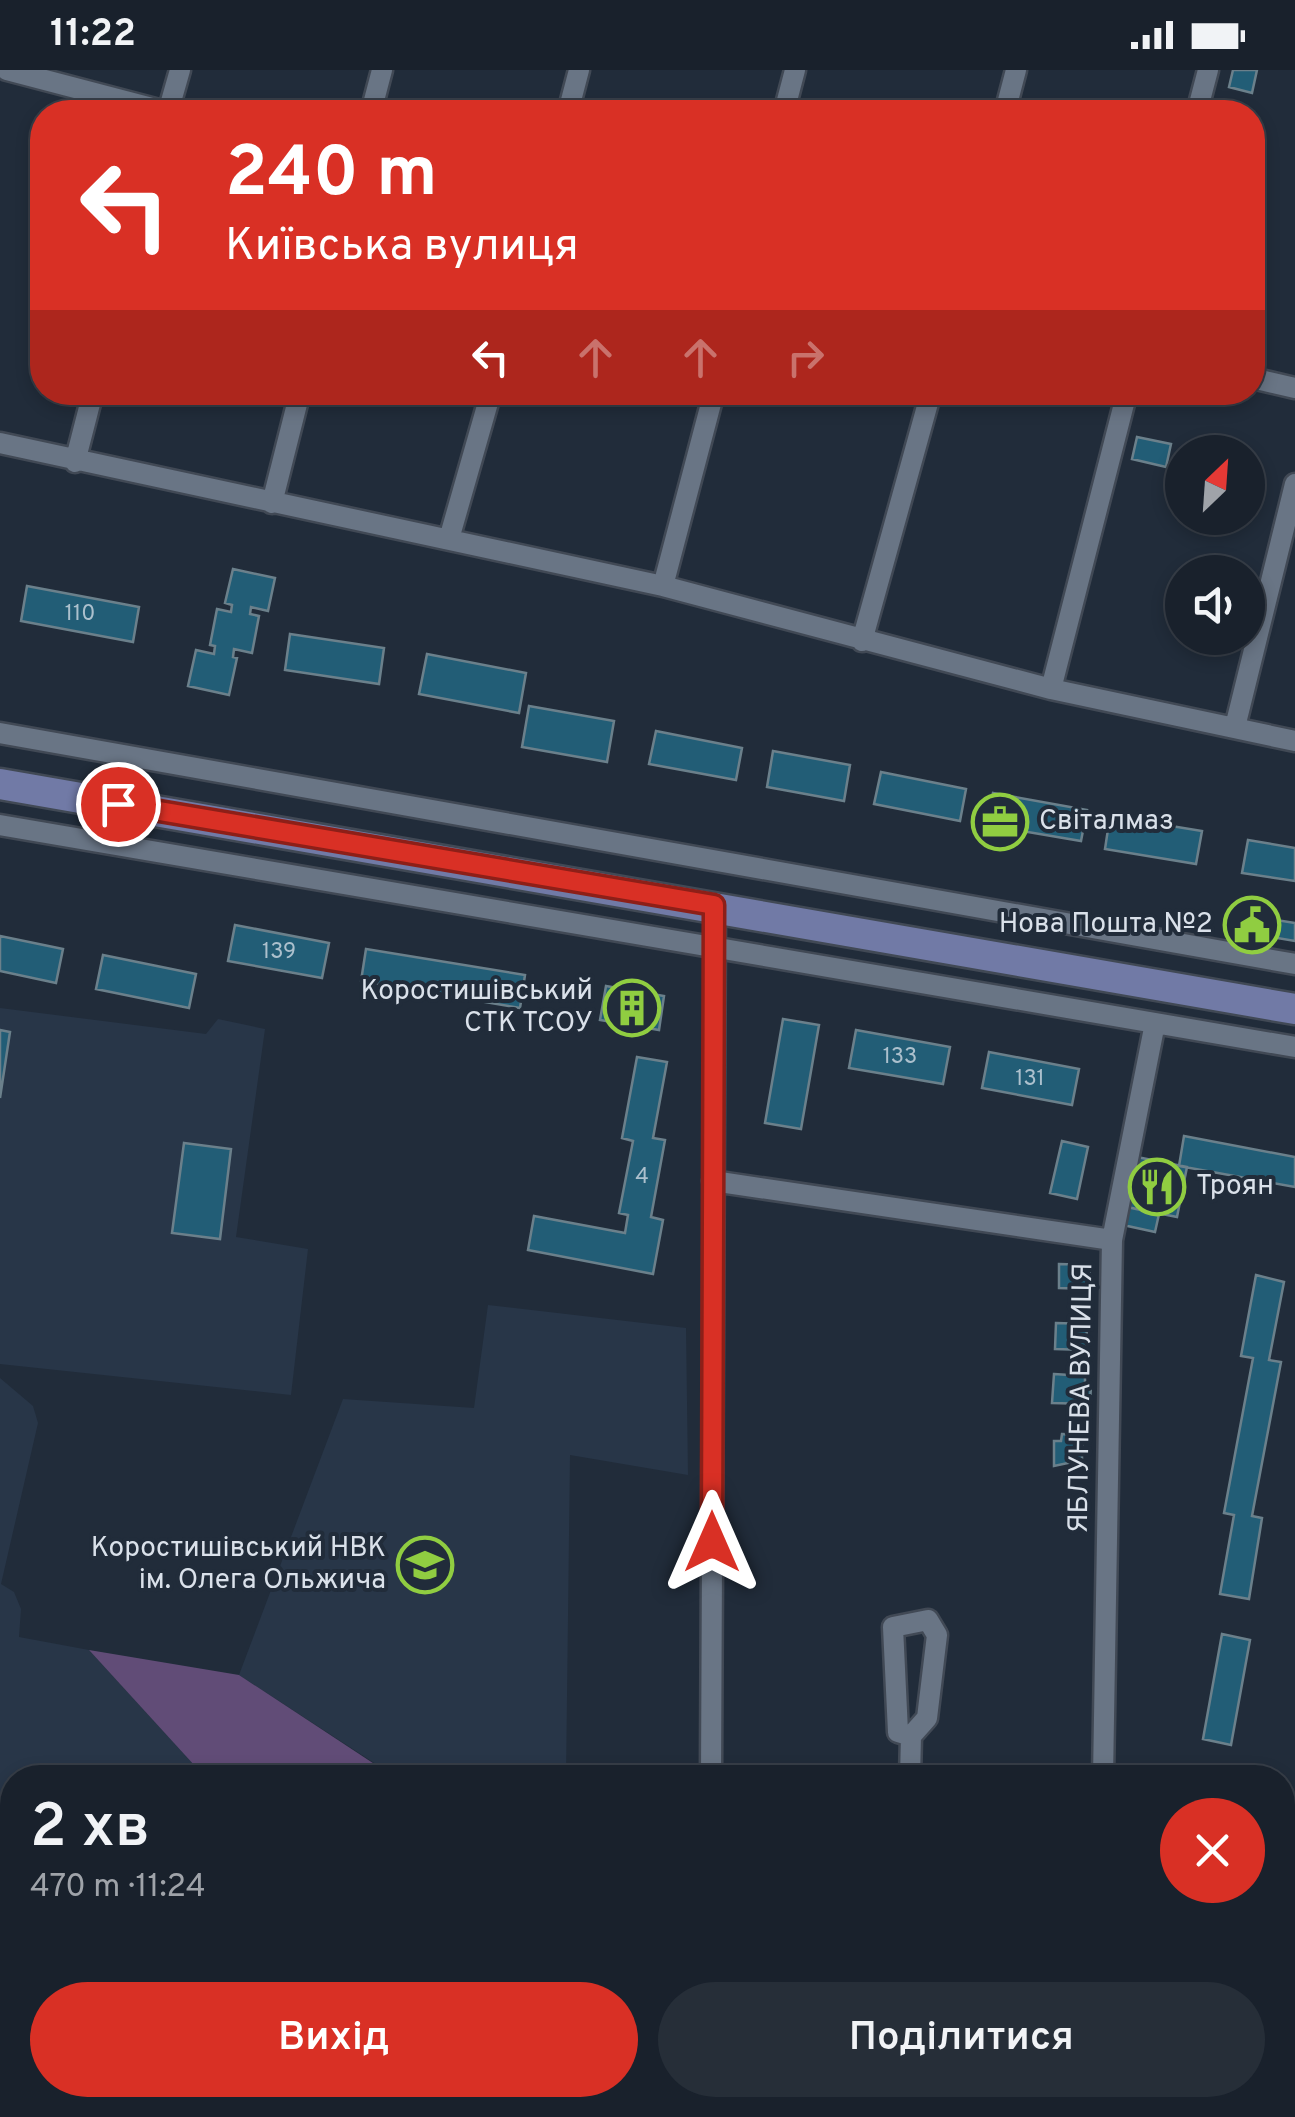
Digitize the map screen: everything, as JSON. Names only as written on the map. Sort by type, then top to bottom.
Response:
[{"type":"main road","points":[[0,784],[1295,1008]]},
{"type":"street","points":[[6,70],[122,100]]},
{"type":"street","points":[[171,100],[180,70]]},
{"type":"street","points":[[374,100],[382,70]]},
{"type":"street","points":[[571,100],[578,70]]},
{"type":"street","points":[[787,100],[795,70]]},
{"type":"street","points":[[1007,100],[1016,70]]},
{"type":"street","points":[[1200,100],[1208,70]]},
{"type":"street","points":[[1265,381],[1295,388]]},
{"type":"street","points":[[75,462],[90,405]]},
{"type":"street","points":[[272,503],[297,405]]},
{"type":"street","points":[[449,538],[487,405]]},
{"type":"street","points":[[663,586],[711,405]]},
{"type":"street","points":[[862,641],[927,405]]},
{"type":"street","points":[[1052,690],[1124,405]]},
{"type":"street","points":[[0,443],[663,586],[1052,690],[1295,741]]},
{"type":"street","points":[[1235,727],[1295,484]]},
{"type":"street","points":[[0,732],[1295,964]]},
{"type":"street","points":[[0,825],[1295,1047]]},
{"type":"street","points":[[710,1765],[714,905]]},
{"type":"street","name":"ЯБЛУНЕВА ВУЛИЦЯ","points":[[1103,1765],[1112,1240],[1155,1023]]},
{"type":"street","points":[[713,1182],[1112,1240]]},
{"type":"street","points":[[910,1736],[898,1732],[893,1627],[928,1620],[937,1634],[926,1718],[910,1736],[910,1765]]},
{"type":"shaded area","points":[[0,1008],[206,1034],[218,1019],[265,1029],[236,1237],[308,1249],[291,1395],[0,1364]]},
{"type":"shaded area","name":"Коростишівський НВК ім. Олега Ольжича","points":[[488,1305],[686,1328],[688,1475],[570,1455],[566,1765],[377,1765],[239,1675],[343,1399],[474,1408]]},
{"type":"shaded area","points":[[0,1378],[33,1406],[38,1423],[1,1584],[14,1592],[21,1609],[19,1637],[89,1650],[194,1765],[0,1765]]},
{"type":"shaded area","points":[[89,1650],[239,1675],[376,1765],[194,1765]]},
{"type":"building","points":[[1233,70],[1257,70],[1252,93],[1229,87]]},
{"type":"building","points":[[1137,437],[1165,443],[1165,467],[1132,459]]},
{"type":"building","points":[[233,569],[275,578],[268,611],[251,607],[250,614],[259,616],[252,653],[234,649],[233,657],[237,658],[229,695],[188,686],[196,650],[214,654],[215,646],[210,645],[217,609],[231,612],[232,605],[225,603]]},
{"type":"building","points":[[27,586],[139,607],[133,642],[21,621]]},
{"type":"building","points":[[290,634],[384,648],[379,684],[285,670]]},
{"type":"building","points":[[427,654],[526,673],[519,713],[419,694]]},
{"type":"building","points":[[529,706],[614,721],[607,762],[522,747]]},
{"type":"building","points":[[656,731],[742,748],[736,780],[649,764]]},
{"type":"building","points":[[773,751],[850,765],[844,801],[767,787]]},
{"type":"building","points":[[881,772],[966,789],[960,821],[874,804]]},
{"type":"building","points":[[993,793],[1087,810],[1081,841],[987,825]]},
{"type":"building","points":[[1110,816],[1202,831],[1196,864],[1105,849]]},
{"type":"building","points":[[1248,840],[1295,848],[1295,881],[1242,873]]},
{"type":"building","points":[[1245,915],[1295,923],[1295,941],[1243,932]]},
{"type":"building","points":[[235,925],[329,943],[322,978],[228,961]]},
{"type":"building","points":[[0,936],[63,949],[56,983],[0,971]]},
{"type":"building","points":[[366,949],[525,975],[520,1008],[361,981]]},
{"type":"building","points":[[103,955],[196,974],[189,1008],[96,989]]},
{"type":"building","name":"Коростишівський СТК ТСОУ","points":[[606,986],[664,996],[659,1030],[600,1020]]},
{"type":"building","points":[[783,1019],[819,1025],[801,1129],[765,1123]]},
{"type":"building","points":[[0,1030],[10,1032],[0,1098]]},
{"type":"building","points":[[856,1030],[950,1047],[943,1084],[849,1068]]},
{"type":"building","points":[[989,1052],[1079,1069],[1072,1105],[982,1088]]},
{"type":"building","points":[[637,1057],[667,1062],[653,1138],[665,1140],[651,1217],[663,1220],[653,1274],[528,1250],[534,1216],[625,1233],[628,1215],[619,1213],[633,1141],[622,1138]]},
{"type":"building","points":[[1184,1136],[1295,1157],[1295,1187],[1179,1166]]},
{"type":"building","points":[[1062,1141],[1088,1147],[1077,1199],[1050,1193]]},
{"type":"building","points":[[184,1143],[231,1149],[220,1239],[172,1233]]},
{"type":"building","name":"Троян","points":[[1137,1157],[1187,1167],[1177,1217],[1127,1207]]},
{"type":"building","points":[[1127,1207],[1159,1214],[1155,1232],[1123,1225]]},
{"type":"building","points":[[1059,1264],[1090,1265],[1089,1289],[1059,1288]]},
{"type":"building","points":[[1256,1275],[1284,1282],[1269,1360],[1281,1362],[1252,1516],[1262,1518],[1249,1599],[1220,1594],[1234,1515],[1224,1513],[1253,1358],[1241,1356]]},
{"type":"building","points":[[1056,1323],[1087,1324],[1086,1350],[1055,1349]]},
{"type":"building","points":[[1054,1374],[1085,1376],[1085,1385],[1091,1385],[1090,1404],[1052,1403]]},
{"type":"building","points":[[1062,1434],[1082,1435],[1082,1460],[1054,1466],[1054,1441],[1061,1441]]},
{"type":"building","points":[[1222,1634],[1250,1640],[1231,1745],[1203,1739]]},
{"type":"place","name":"Світалмаз","points":[[1000,822]]},
{"type":"place","name":"Нова Пошта №2","points":[[1252,925]]},
{"type":"place","name":"Коростишівський СТК ТСОУ","points":[[632,1008]]},
{"type":"place","name":"Троян","points":[[1157,1187]]},
{"type":"place","name":"Коростишівський НВК ім. Олега Ольжича","points":[[425,1565]]},
{"type":"route","points":[[118,804],[714,905],[712,1542]]}]
